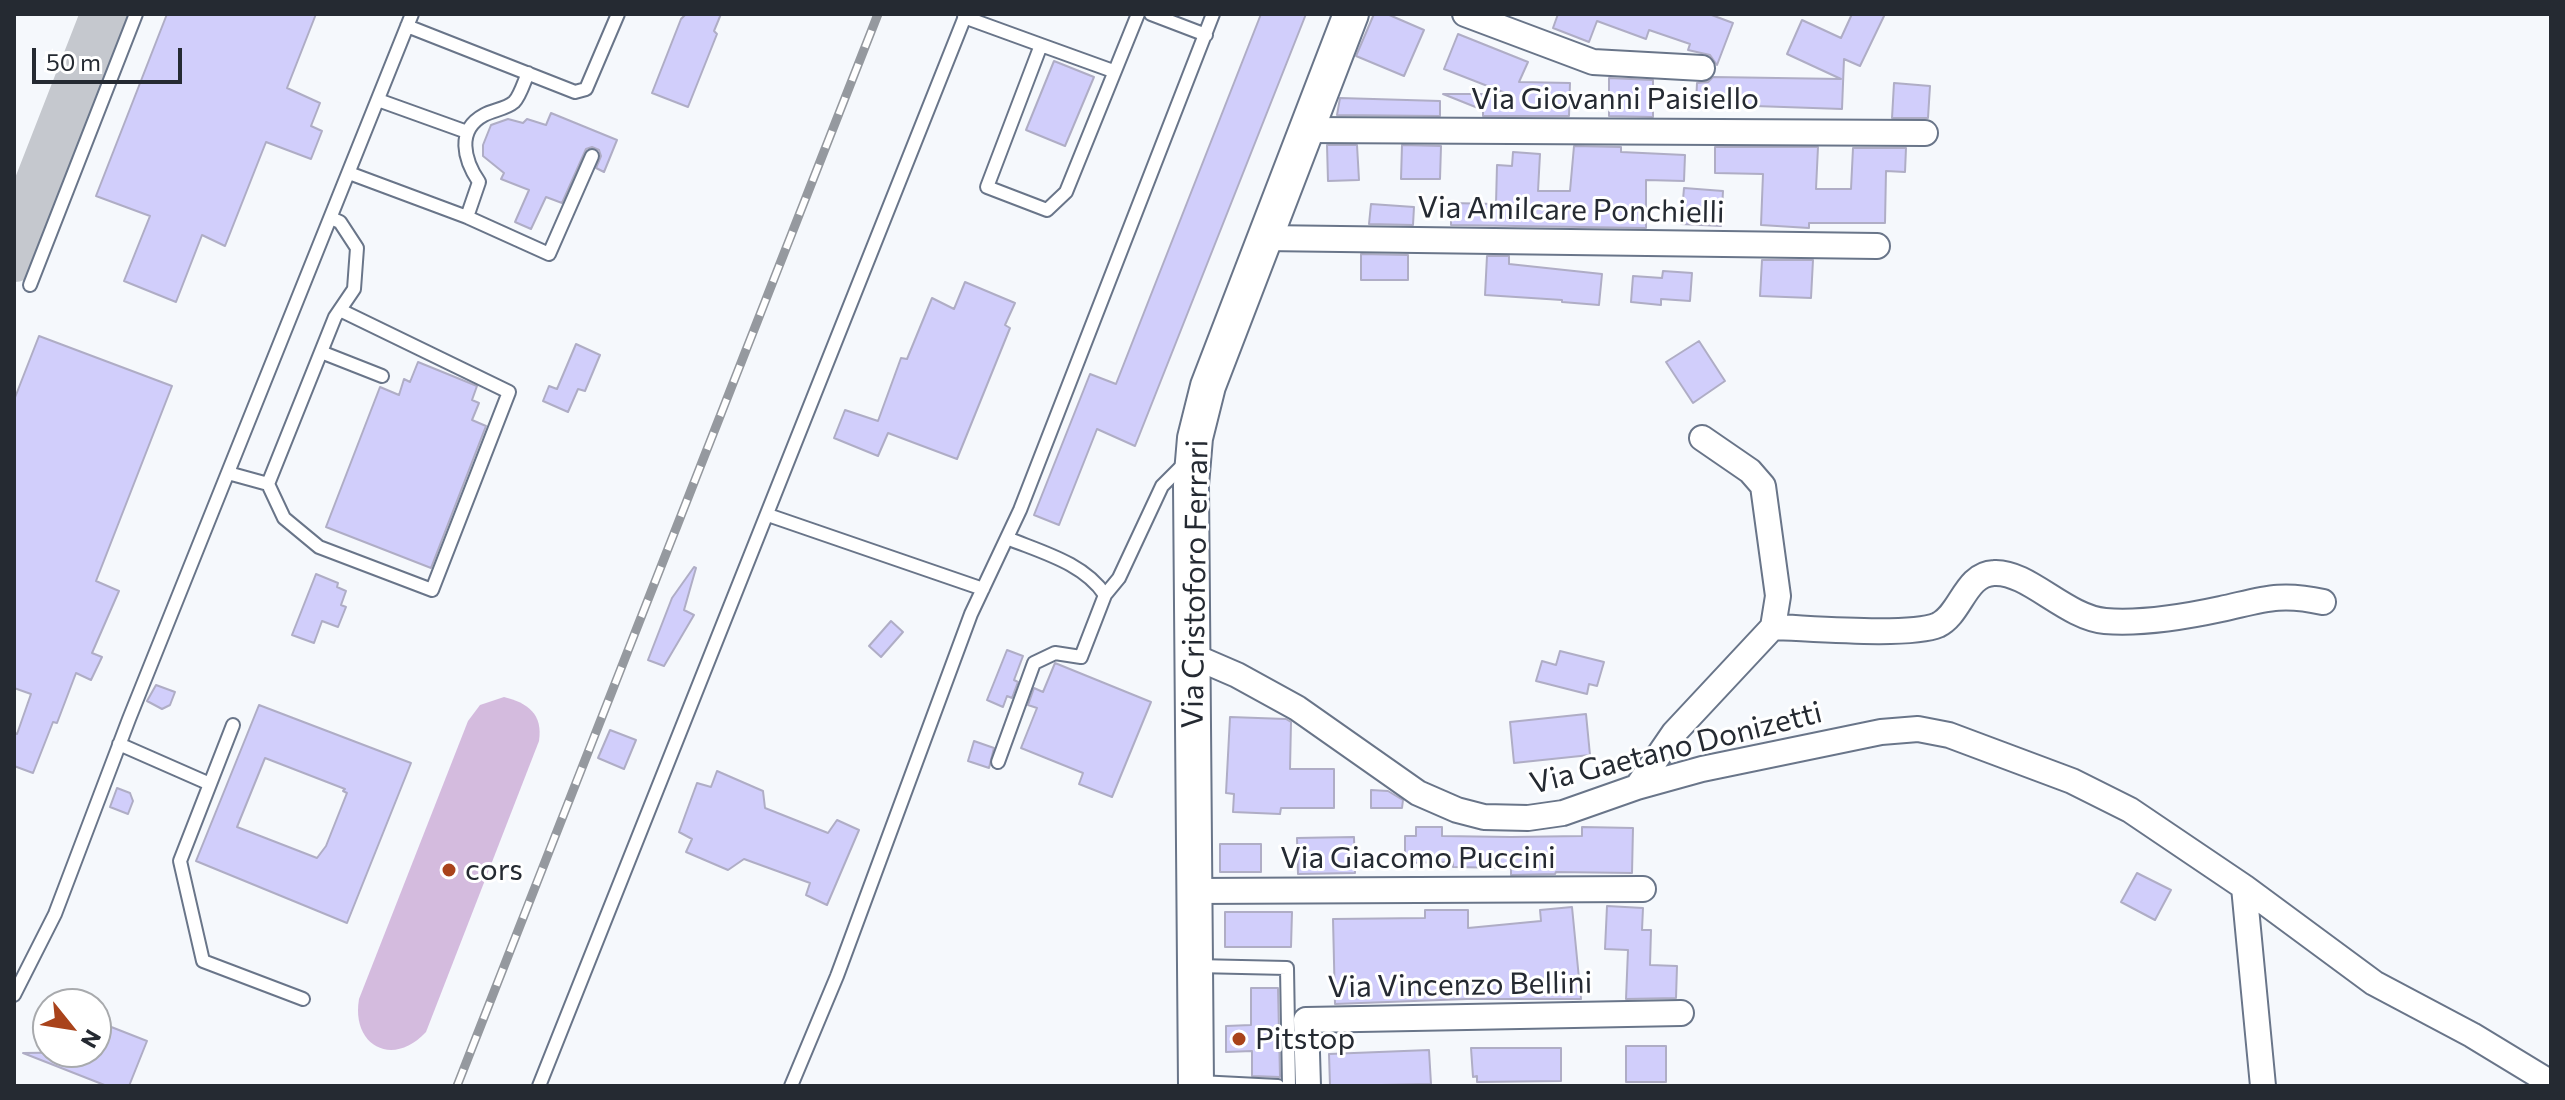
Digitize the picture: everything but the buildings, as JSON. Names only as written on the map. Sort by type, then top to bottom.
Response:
[{"type":"main road","name":"Via Cristoforo Ferrari","points":[[1196,1084],[1193,456],[1196,429],[1208,386],[1351,14]]},
{"type":"street","points":[[1465,14],[1587,61],[1610,65],[1702,68]]},
{"type":"street","name":"Via Giovanni Paisiello","points":[[1306,130],[1925,133]]},
{"type":"street","name":"Via Amilcare Ponchielli","points":[[1264,238],[1877,246]]},
{"type":"street","points":[[1637,787],[1674,733],[1773,627],[1778,596],[1763,486],[1750,471],[1702,438]]},
{"type":"street","points":[[1773,627],[1899,630],[1932,627],[1947,618],[1978,579],[1996,573],[2018,579],[2081,616],[2101,620],[2172,617],[2279,596],[2323,602]]},
{"type":"street","name":"Via Gaetano Donizetti","points":[[1193,656],[1285,701],[1411,788],[1457,810],[1502,819],[1573,810],[1637,787],[1702,769],[1881,732],[1910,729],[1934,731],[2099,793],[2145,819],[2374,983],[2482,1041],[2551,1083]]},
{"type":"street","points":[[2244,887],[2263,1086]]},
{"type":"street","name":"Via Giacomo Puccini","points":[[1193,891],[1643,889]]},
{"type":"street","name":"Via Vincenzo Bellini","points":[[1308,1086],[1306,1020],[1681,1013]]},
{"type":"lane","points":[[30,285],[136,14]]},
{"type":"lane","points":[[14,995],[55,914],[119,744],[409,20],[575,92],[586,89],[618,14]]},
{"type":"lane","points":[[1041,45],[987,187],[1047,210],[1066,192],[1138,14]]},
{"type":"lane","points":[[1151,14],[1206,35]]},
{"type":"lane","points":[[791,1086],[837,976],[983,589],[1020,510],[1213,14]]},
{"type":"lane","points":[[539,1086],[965,16],[1113,71]]},
{"type":"lane","points":[[467,217],[479,182],[468,163],[465,145],[467,132],[479,117],[516,100],[528,73]]},
{"type":"lane","points":[[378,100],[467,132]]},
{"type":"lane","points":[[349,173],[467,217],[549,254],[592,156]]},
{"type":"lane","points":[[331,218],[340,222],[357,248],[354,289],[340,310],[321,352],[268,484],[284,518],[319,547],[432,590],[509,392],[340,310]]},
{"type":"lane","points":[[321,352],[382,376]]},
{"type":"lane","points":[[998,762],[1034,663],[1055,653],[1081,657],[1105,595],[1119,578],[1162,486],[1193,456]]},
{"type":"lane","points":[[228,473],[268,484]]},
{"type":"lane","points":[[768,515],[983,589]]},
{"type":"lane","points":[[1007,538],[1056,558],[1095,580],[1105,595]]},
{"type":"lane","points":[[233,725],[180,861],[203,961],[303,999]]},
{"type":"lane","points":[[119,744],[210,784]]},
{"type":"lane","points":[[1194,966],[1287,968],[1289,1086]]},
{"type":"lane","points":[[1196,1084],[1278,1086]]},
{"type":"shaded area","name":"cors","points":[[504,697],[532,711],[539,724],[539,741],[426,1032],[400,1049],[377,1047],[361,1029],[359,999],[468,721],[480,705]]},
{"type":"taxiway","points":[[14,255],[108,14]]},
{"type":"railway","points":[[457,1086],[878,14]]},
{"type":"place","name":"cors","points":[[449,870]]},
{"type":"place","name":"Pitstop","points":[[1239,1039]]}]
